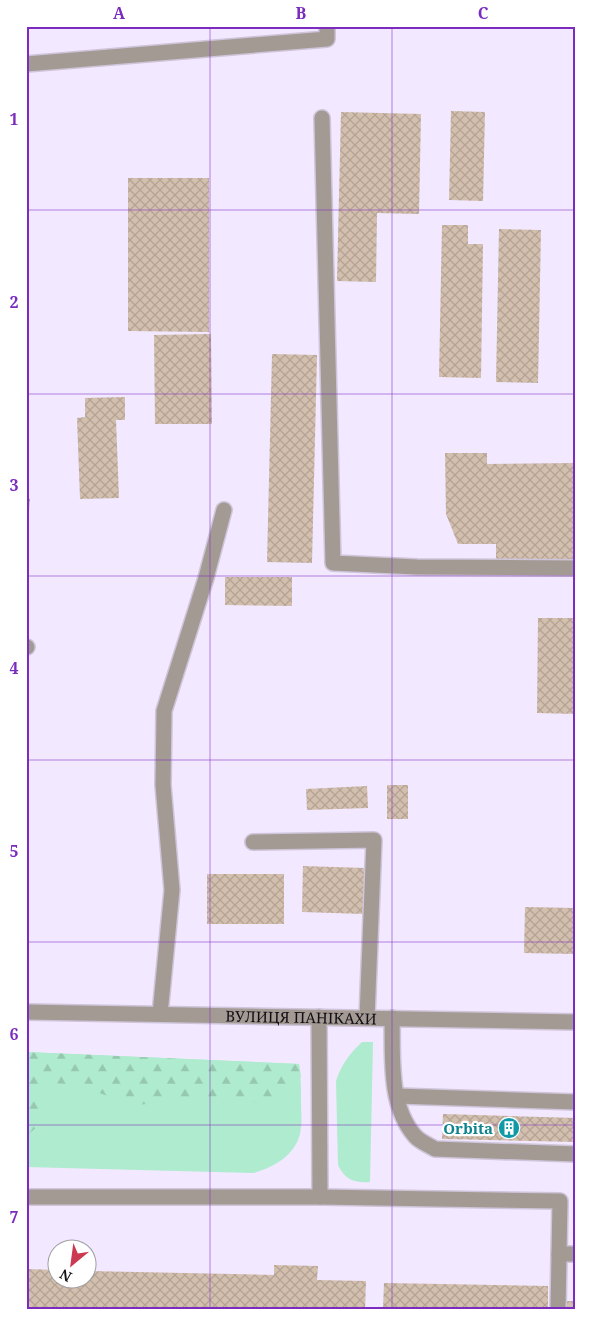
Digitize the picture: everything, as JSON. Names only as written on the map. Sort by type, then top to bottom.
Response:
[{"type":"street","points":[[26,64],[327,39],[327,26]]},
{"type":"street","points":[[322,118],[332,563],[417,567],[576,568]]},
{"type":"street","points":[[160,1014],[172,890],[163,785],[164,711],[206,578],[224,510]]},
{"type":"street","points":[[253,842],[374,840],[367,1018]]},
{"type":"street","name":"ВУЛИЦЯ ПАНІКАХИ","points":[[26,1012],[576,1022]]},
{"type":"street","points":[[319,1017],[320,1197]]},
{"type":"street","points":[[392,1018],[394,1082],[401,1112],[416,1137],[435,1149],[576,1154]]},
{"type":"street","points":[[397,1096],[576,1102]]},
{"type":"street","points":[[26,1197],[320,1197],[560,1201],[558,1310]]},
{"type":"street","points":[[559,1254],[576,1254]]},
{"type":"green space","points":[[362,1042],[373,1042],[370,1182],[351,1180],[338,1165],[336,1081],[346,1060]]},
{"type":"green space","points":[[26,1052],[299,1064],[301,1127],[299,1136],[296,1144],[285,1158],[270,1167],[253,1173],[26,1167]]},
{"type":"green space","points":[[26,1052],[299,1064],[301,1077],[287,1098],[269,1103],[206,1099],[135,1105],[75,1085],[52,1083],[38,1096],[39,1115],[36,1128],[26,1136]]},
{"type":"building","points":[[451,111],[485,112],[483,201],[449,200]]},
{"type":"building","points":[[341,112],[421,114],[419,214],[377,213],[376,282],[337,281]]},
{"type":"building","points":[[128,178],[209,178],[209,332],[128,331]]},
{"type":"building","points":[[442,225],[468,225],[468,244],[483,244],[481,378],[439,377]]},
{"type":"building","points":[[499,229],[541,230],[538,383],[496,382]]},
{"type":"building","points":[[211,334],[212,424],[155,424],[154,335]]},
{"type":"building","points":[[272,354],[317,355],[312,563],[267,562]]},
{"type":"building","points":[[125,397],[125,420],[116,420],[119,498],[80,499],[77,418],[85,417],[85,398]]},
{"type":"building","points":[[445,453],[487,453],[487,464],[576,463],[576,561],[496,562],[496,544],[458,544],[446,514]]},
{"type":"building","points":[[26,498],[30,499],[28,524],[26,524]]},
{"type":"building","points":[[225,577],[292,577],[292,606],[225,605]]},
{"type":"building","points":[[538,618],[576,618],[576,714],[537,713]]},
{"type":"building","points":[[387,785],[408,785],[408,819],[387,819]]},
{"type":"building","points":[[367,786],[368,808],[307,810],[306,789]]},
{"type":"building","points":[[303,866],[365,868],[364,914],[302,912]]},
{"type":"building","points":[[207,874],[284,874],[284,924],[207,924]]},
{"type":"building","points":[[525,907],[574,908],[574,911],[576,911],[576,935],[573,934],[573,954],[524,953]]},
{"type":"building","name":"Orbita","points":[[443,1114],[576,1118],[576,1142],[442,1139]]},
{"type":"building","points":[[274,1265],[318,1266],[317,1280],[366,1281],[365,1310],[26,1310],[26,1269],[48,1270],[48,1288],[98,1288],[98,1271],[274,1275]]},
{"type":"building","points":[[384,1283],[548,1286],[548,1310],[383,1310]]},
{"type":"building","points":[[567,1301],[576,1301],[576,1310],[567,1310]]},
{"type":"place","name":"Orbita","points":[[509,1128]]}]
